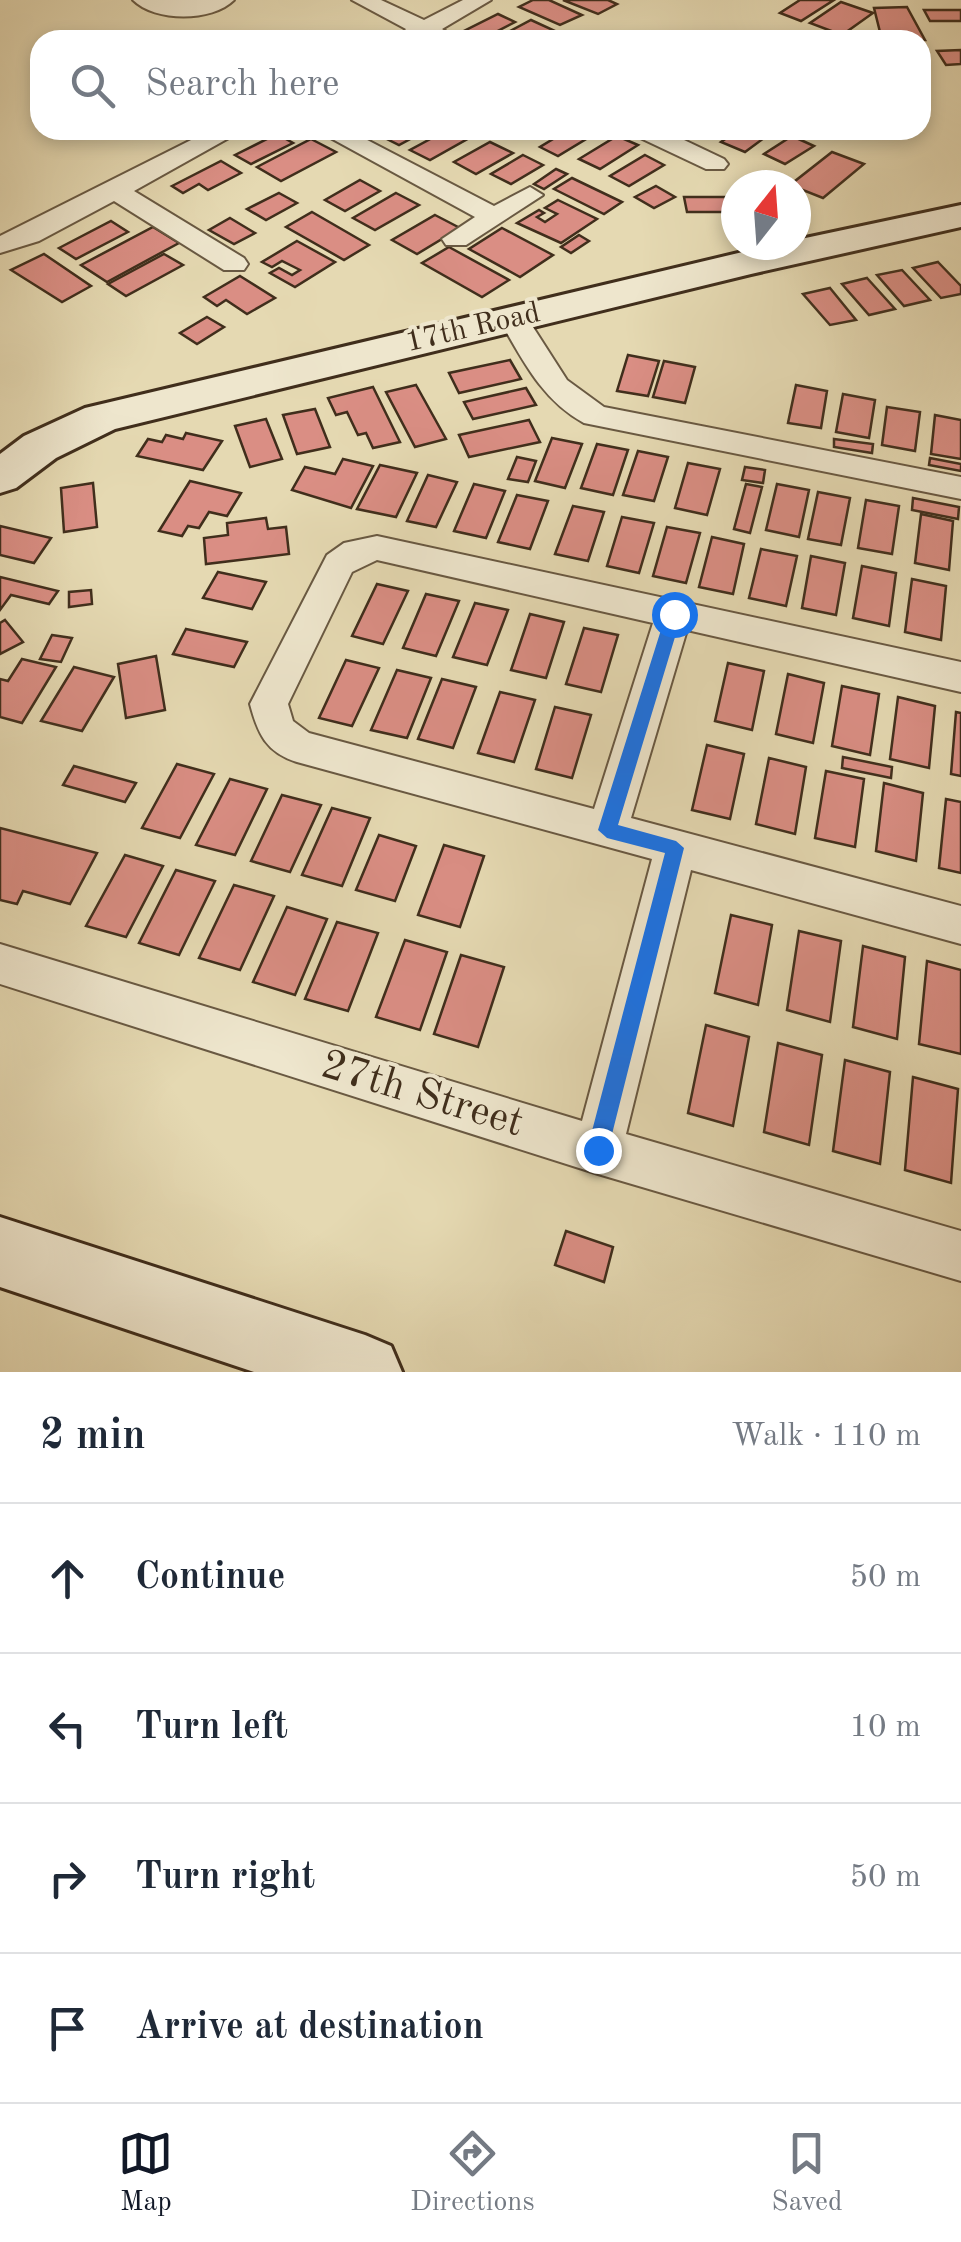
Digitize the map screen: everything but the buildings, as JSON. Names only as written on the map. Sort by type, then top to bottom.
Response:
[{"type":"street","points":[[144,0],[176,10],[212,6],[223,0]]},
{"type":"street","points":[[364,0],[407,30]]},
{"type":"street","points":[[423,30],[480,0]]},
{"type":"street","points":[[0,245],[29,236],[211,140]]},
{"type":"street","points":[[348,140],[496,216]]},
{"type":"street","points":[[663,140],[715,164]]},
{"type":"street","points":[[114,190],[234,264]]},
{"type":"street","points":[[456,240],[530,195]]},
{"type":"street","name":"17th Road","points":[[0,476],[40,447],[101,418],[961,216]]},
{"type":"street","points":[[514,318],[557,391],[569,403],[595,416],[961,488]]},
{"type":"street","points":[[961,677],[377,548],[356,552],[338,564],[269,704],[276,730],[297,746],[961,925]]},
{"type":"street","points":[[607,830],[674,614]]},
{"type":"street","points":[[598,1150],[676,848]]},
{"type":"street","name":"27th Street","points":[[0,964],[598,1150],[961,1256]]},
{"type":"street","points":[[0,1252],[244,1353],[365,1372]]},
{"type":"route","points":[[598,1150],[676,848],[607,830],[674,614]]}]
